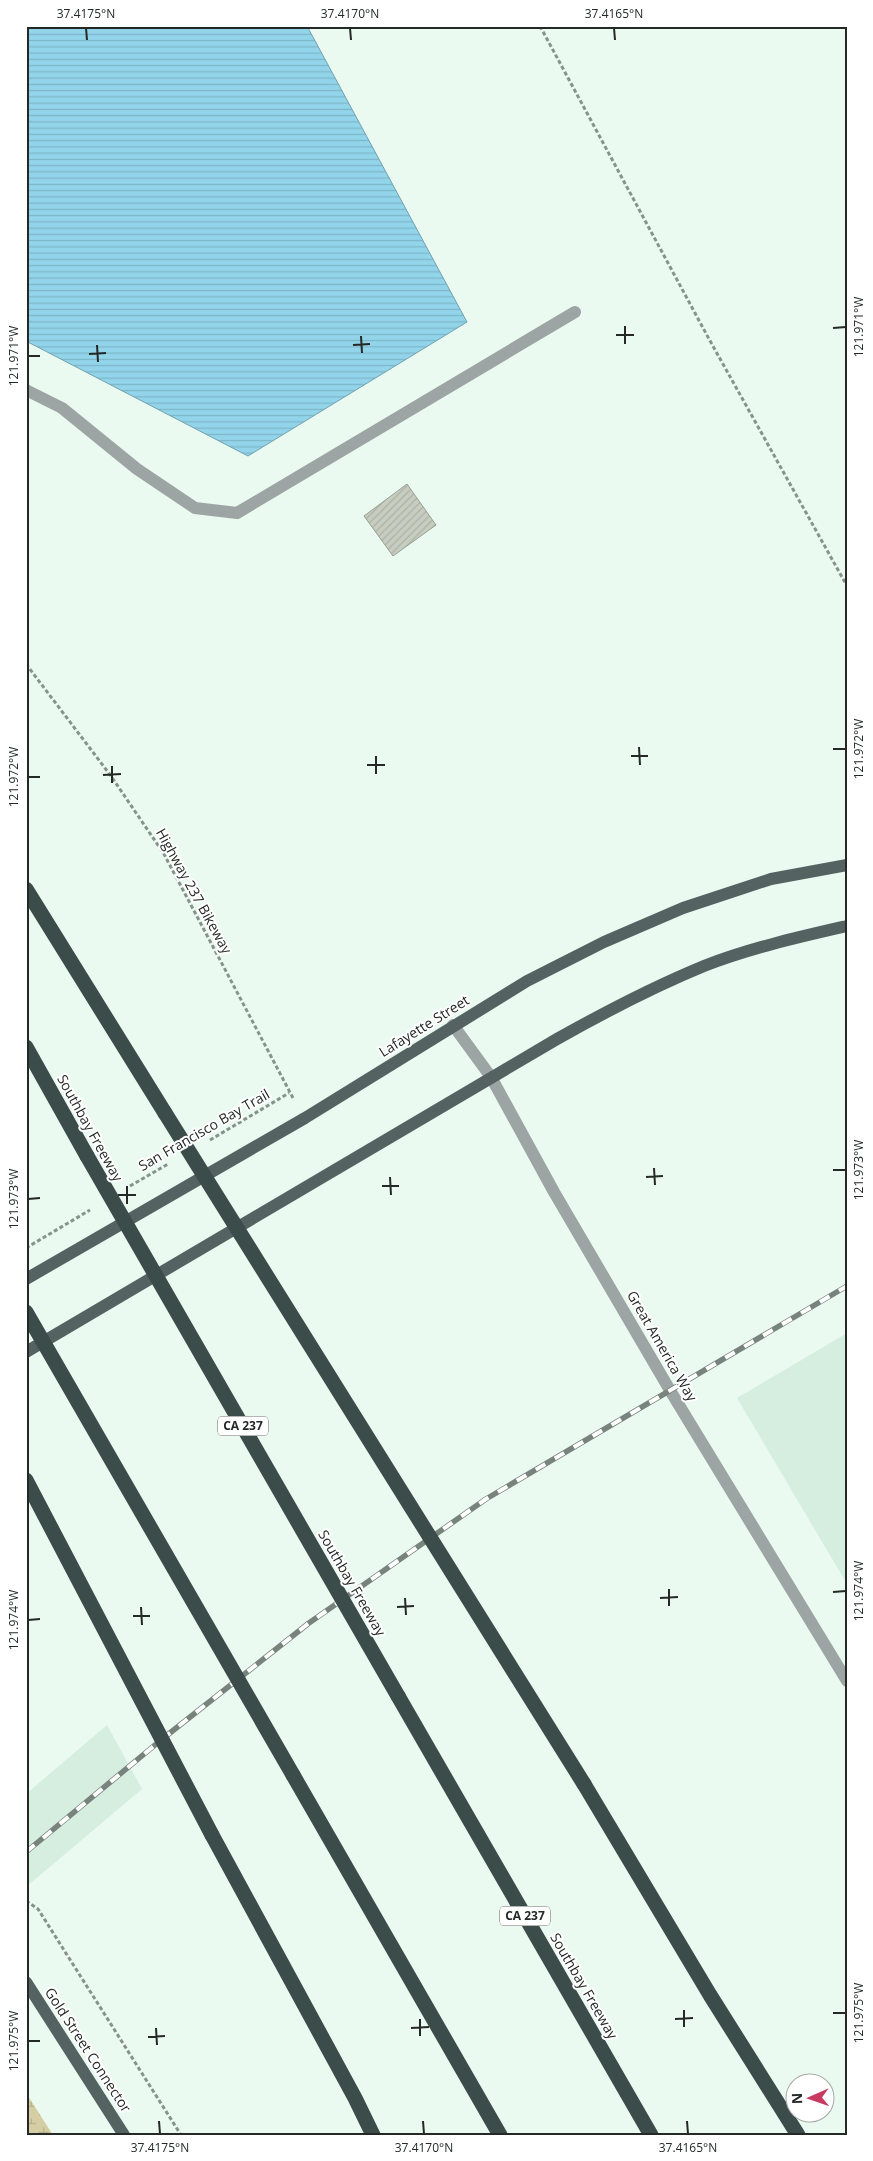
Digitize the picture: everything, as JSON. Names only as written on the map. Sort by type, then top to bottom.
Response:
[{"type":"highway","points":[[26,889],[584,1784],[705,1986],[798,2135]]},
{"type":"highway","name":"Southbay Freeway","points":[[26,1047],[651,2135]]},
{"type":"highway","points":[[26,1312],[500,2135]]},
{"type":"highway","points":[[26,1480],[212,1836],[355,2098],[372,2135]]},
{"type":"main road","name":"Lafayette Street","points":[[26,1279],[305,1118],[527,981],[604,942],[683,908],[771,879],[847,865]]},
{"type":"main road","points":[[26,1352],[491,1077],[625,1001],[705,966],[787,939],[847,926]]},
{"type":"main road","name":"Gold Street Connector","points":[[26,1982],[124,2135]]},
{"type":"street","points":[[26,390],[62,408],[137,469],[195,508],[237,513],[575,312]]},
{"type":"street","name":"Great America Way","points":[[453,1025],[491,1077],[554,1192],[671,1392],[847,1681]]},
{"type":"path","points":[[540,26],[709,339],[847,586]]},
{"type":"path","name":"Highway 237 Bikeway","points":[[26,664],[86,742],[164,854],[289,1093],[305,1118]]},
{"type":"path","name":"San Francisco Bay Trail","points":[[204,1143],[289,1093]]},
{"type":"path","name":"San Francisco Bay Trail","points":[[128,1188],[170,1163]]},
{"type":"path","points":[[26,1248],[94,1208]]},
{"type":"path","points":[[26,1902],[38,1909],[181,2135]]},
{"type":"shaded area","points":[[847,1333],[847,1584],[737,1398]]},
{"type":"shaded area","points":[[107,1725],[142,1789],[26,1887],[26,1794]]},
{"type":"green space","points":[[26,2093],[53,2135],[26,2135]]},
{"type":"water","points":[[26,26],[307,26],[467,322],[248,456],[26,341]]},
{"type":"building","points":[[407,484],[436,525],[393,556],[364,516]]},
{"type":"railway","points":[[26,1852],[161,1740],[309,1623],[486,1499],[847,1286]]}]
